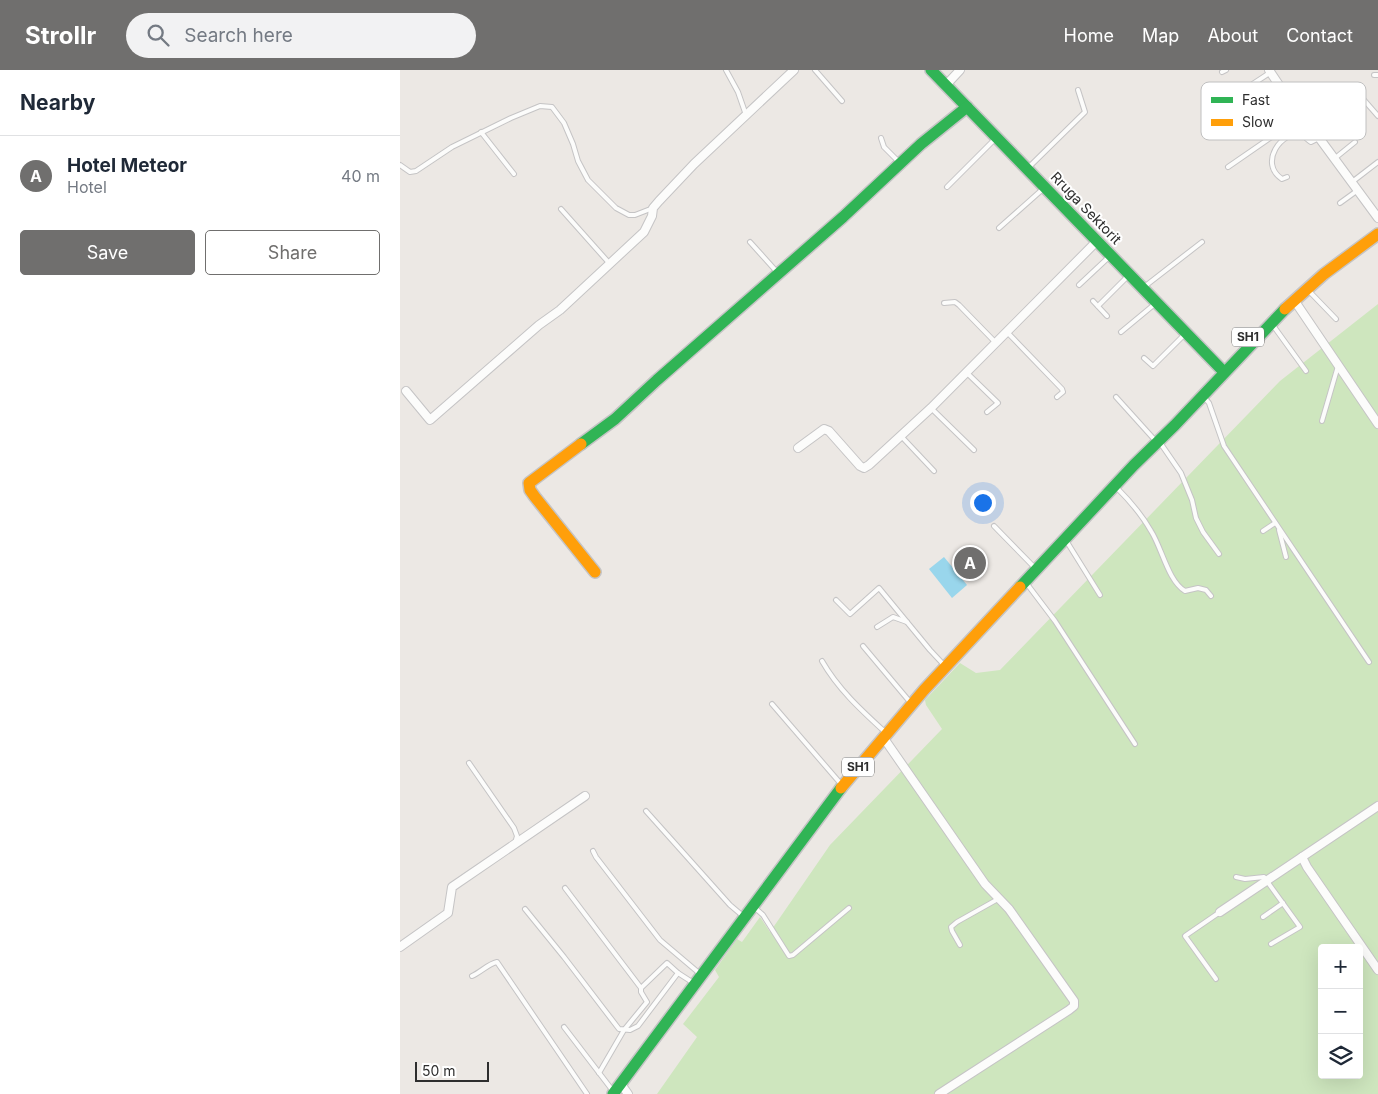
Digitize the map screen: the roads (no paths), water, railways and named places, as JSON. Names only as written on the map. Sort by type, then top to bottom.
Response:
[{"type":"main road","name":"Rruga Sektorit","points":[[931,70],[1221,370]]},
{"type":"main road","points":[[595,572],[535,497],[530,490],[529,483],[615,419],[843,217],[900,163],[967,107]]},
{"type":"main road","name":"SH1","points":[[616,1090],[843,786],[912,704],[1134,465],[1266,318],[1302,284],[1344,250],[1378,226]]},
{"type":"main road","name":"SH1","points":[[1156,440],[1202,395],[1221,370],[1294,300],[1348,255],[1378,234]]},
{"type":"street","points":[[406,391],[430,420],[539,325],[560,310],[644,232],[652,216],[653,208],[694,164],[794,70]]},
{"type":"street","points":[[946,85],[960,70]]},
{"type":"street","points":[[1270,71],[1277,82]]},
{"type":"street","points":[[1320,140],[1378,218]]},
{"type":"street","points":[[798,448],[822,429],[826,430],[855,462],[864,468],[870,465],[931,408],[1097,241]]},
{"type":"street","points":[[1294,300],[1378,424]]},
{"type":"street","points":[[885,735],[985,884],[1009,909],[1074,1001],[1074,1006],[939,1094]]},
{"type":"street","points":[[400,947],[448,913],[452,887],[586,796]]},
{"type":"street","points":[[1220,912],[1378,806]]},
{"type":"street","points":[[1302,858],[1378,970]]},
{"type":"street","points":[[616,1090],[628,1094]]},
{"type":"lane","points":[[726,70],[738,92],[746,115]]},
{"type":"lane","points":[[815,70],[842,101]]},
{"type":"lane","points":[[1255,82],[1270,71]]},
{"type":"lane","points":[[1027,169],[1084,112],[1078,90]]},
{"type":"lane","points":[[1366,102],[1378,116]]},
{"type":"lane","points":[[400,165],[410,172],[416,171],[445,151],[481,132],[530,109],[540,106],[552,107],[564,124],[578,161],[588,180],[616,208],[629,215],[634,215],[653,208]]},
{"type":"lane","points":[[481,132],[514,174]]},
{"type":"lane","points":[[881,138],[884,147],[900,163]]},
{"type":"lane","points":[[947,187],[997,138]]},
{"type":"lane","points":[[1228,167],[1270,140]]},
{"type":"lane","points":[[1285,140],[1274,150],[1270,161],[1277,176],[1282,179],[1287,177]]},
{"type":"lane","points":[[1334,159],[1355,142]]},
{"type":"lane","points":[[1352,182],[1378,162]]},
{"type":"lane","points":[[999,228],[1044,187]]},
{"type":"lane","points":[[1340,203],[1358,190]]},
{"type":"lane","points":[[561,209],[610,264]]},
{"type":"lane","points":[[750,242],[778,274]]},
{"type":"lane","points":[[1142,289],[1202,242]]},
{"type":"lane","points":[[1079,285],[1110,255]]},
{"type":"lane","points":[[1098,306],[1129,275]]},
{"type":"lane","points":[[1307,289],[1336,319]]},
{"type":"lane","points":[[944,303],[955,302],[959,305],[996,343]]},
{"type":"lane","points":[[1093,302],[1107,316]]},
{"type":"lane","points":[[1121,332],[1156,302]]},
{"type":"lane","points":[[1271,323],[1306,371]]},
{"type":"lane","points":[[1006,331],[1062,389],[1063,392],[1057,397]]},
{"type":"lane","points":[[1144,358],[1153,366],[1186,333]]},
{"type":"lane","points":[[1322,421],[1339,365]]},
{"type":"lane","points":[[966,372],[997,401],[997,404],[986,412]]},
{"type":"lane","points":[[1202,395],[1210,403],[1224,446],[1368,662]]},
{"type":"lane","points":[[1116,397],[1156,440],[1181,473],[1192,500],[1196,518],[1203,532],[1219,554]]},
{"type":"lane","points":[[931,408],[974,450]]},
{"type":"lane","points":[[901,436],[934,471]]},
{"type":"lane","points":[[1115,485],[1152,531],[1178,587],[1184,591],[1198,588],[1206,590],[1211,596]]},
{"type":"lane","points":[[1263,531],[1275,522]]},
{"type":"lane","points":[[994,526],[1036,569]]},
{"type":"lane","points":[[1279,528],[1286,557]]},
{"type":"lane","points":[[1064,539],[1100,595]]},
{"type":"lane","points":[[1024,582],[1055,621],[1135,744]]},
{"type":"lane","points":[[836,600],[850,614],[880,588],[946,666]]},
{"type":"lane","points":[[877,627],[893,617],[907,622]]},
{"type":"lane","points":[[863,646],[912,704]]},
{"type":"lane","points":[[822,661],[840,688],[885,735]]},
{"type":"lane","points":[[772,704],[843,786]]},
{"type":"lane","points":[[469,763],[514,828],[517,836],[514,845]]},
{"type":"lane","points":[[646,811],[730,905],[744,917]]},
{"type":"lane","points":[[594,850],[596,857],[660,940],[698,979]]},
{"type":"lane","points":[[1236,877],[1245,879],[1264,877],[1300,927],[1271,944]]},
{"type":"lane","points":[[565,888],[641,988],[646,1002],[624,1030],[599,1073]]},
{"type":"lane","points":[[960,944],[951,927],[998,899]]},
{"type":"lane","points":[[1263,918],[1283,903]]},
{"type":"lane","points":[[752,906],[764,915],[789,956],[793,955],[849,908]]},
{"type":"lane","points":[[525,909],[564,956],[619,1029],[630,1030],[638,1026],[678,973]]},
{"type":"lane","points":[[1216,979],[1185,936],[1220,912]]},
{"type":"lane","points":[[472,976],[497,962],[587,1094]]},
{"type":"lane","points":[[641,988],[667,963],[678,973],[698,979]]},
{"type":"lane","points":[[564,1027],[599,1073],[616,1090]]},
{"type":"water","points":[[944,557],[967,585],[952,598],[929,569]]},
{"type":"place","name":"Hotel Meteor","points":[[970,563]]}]
